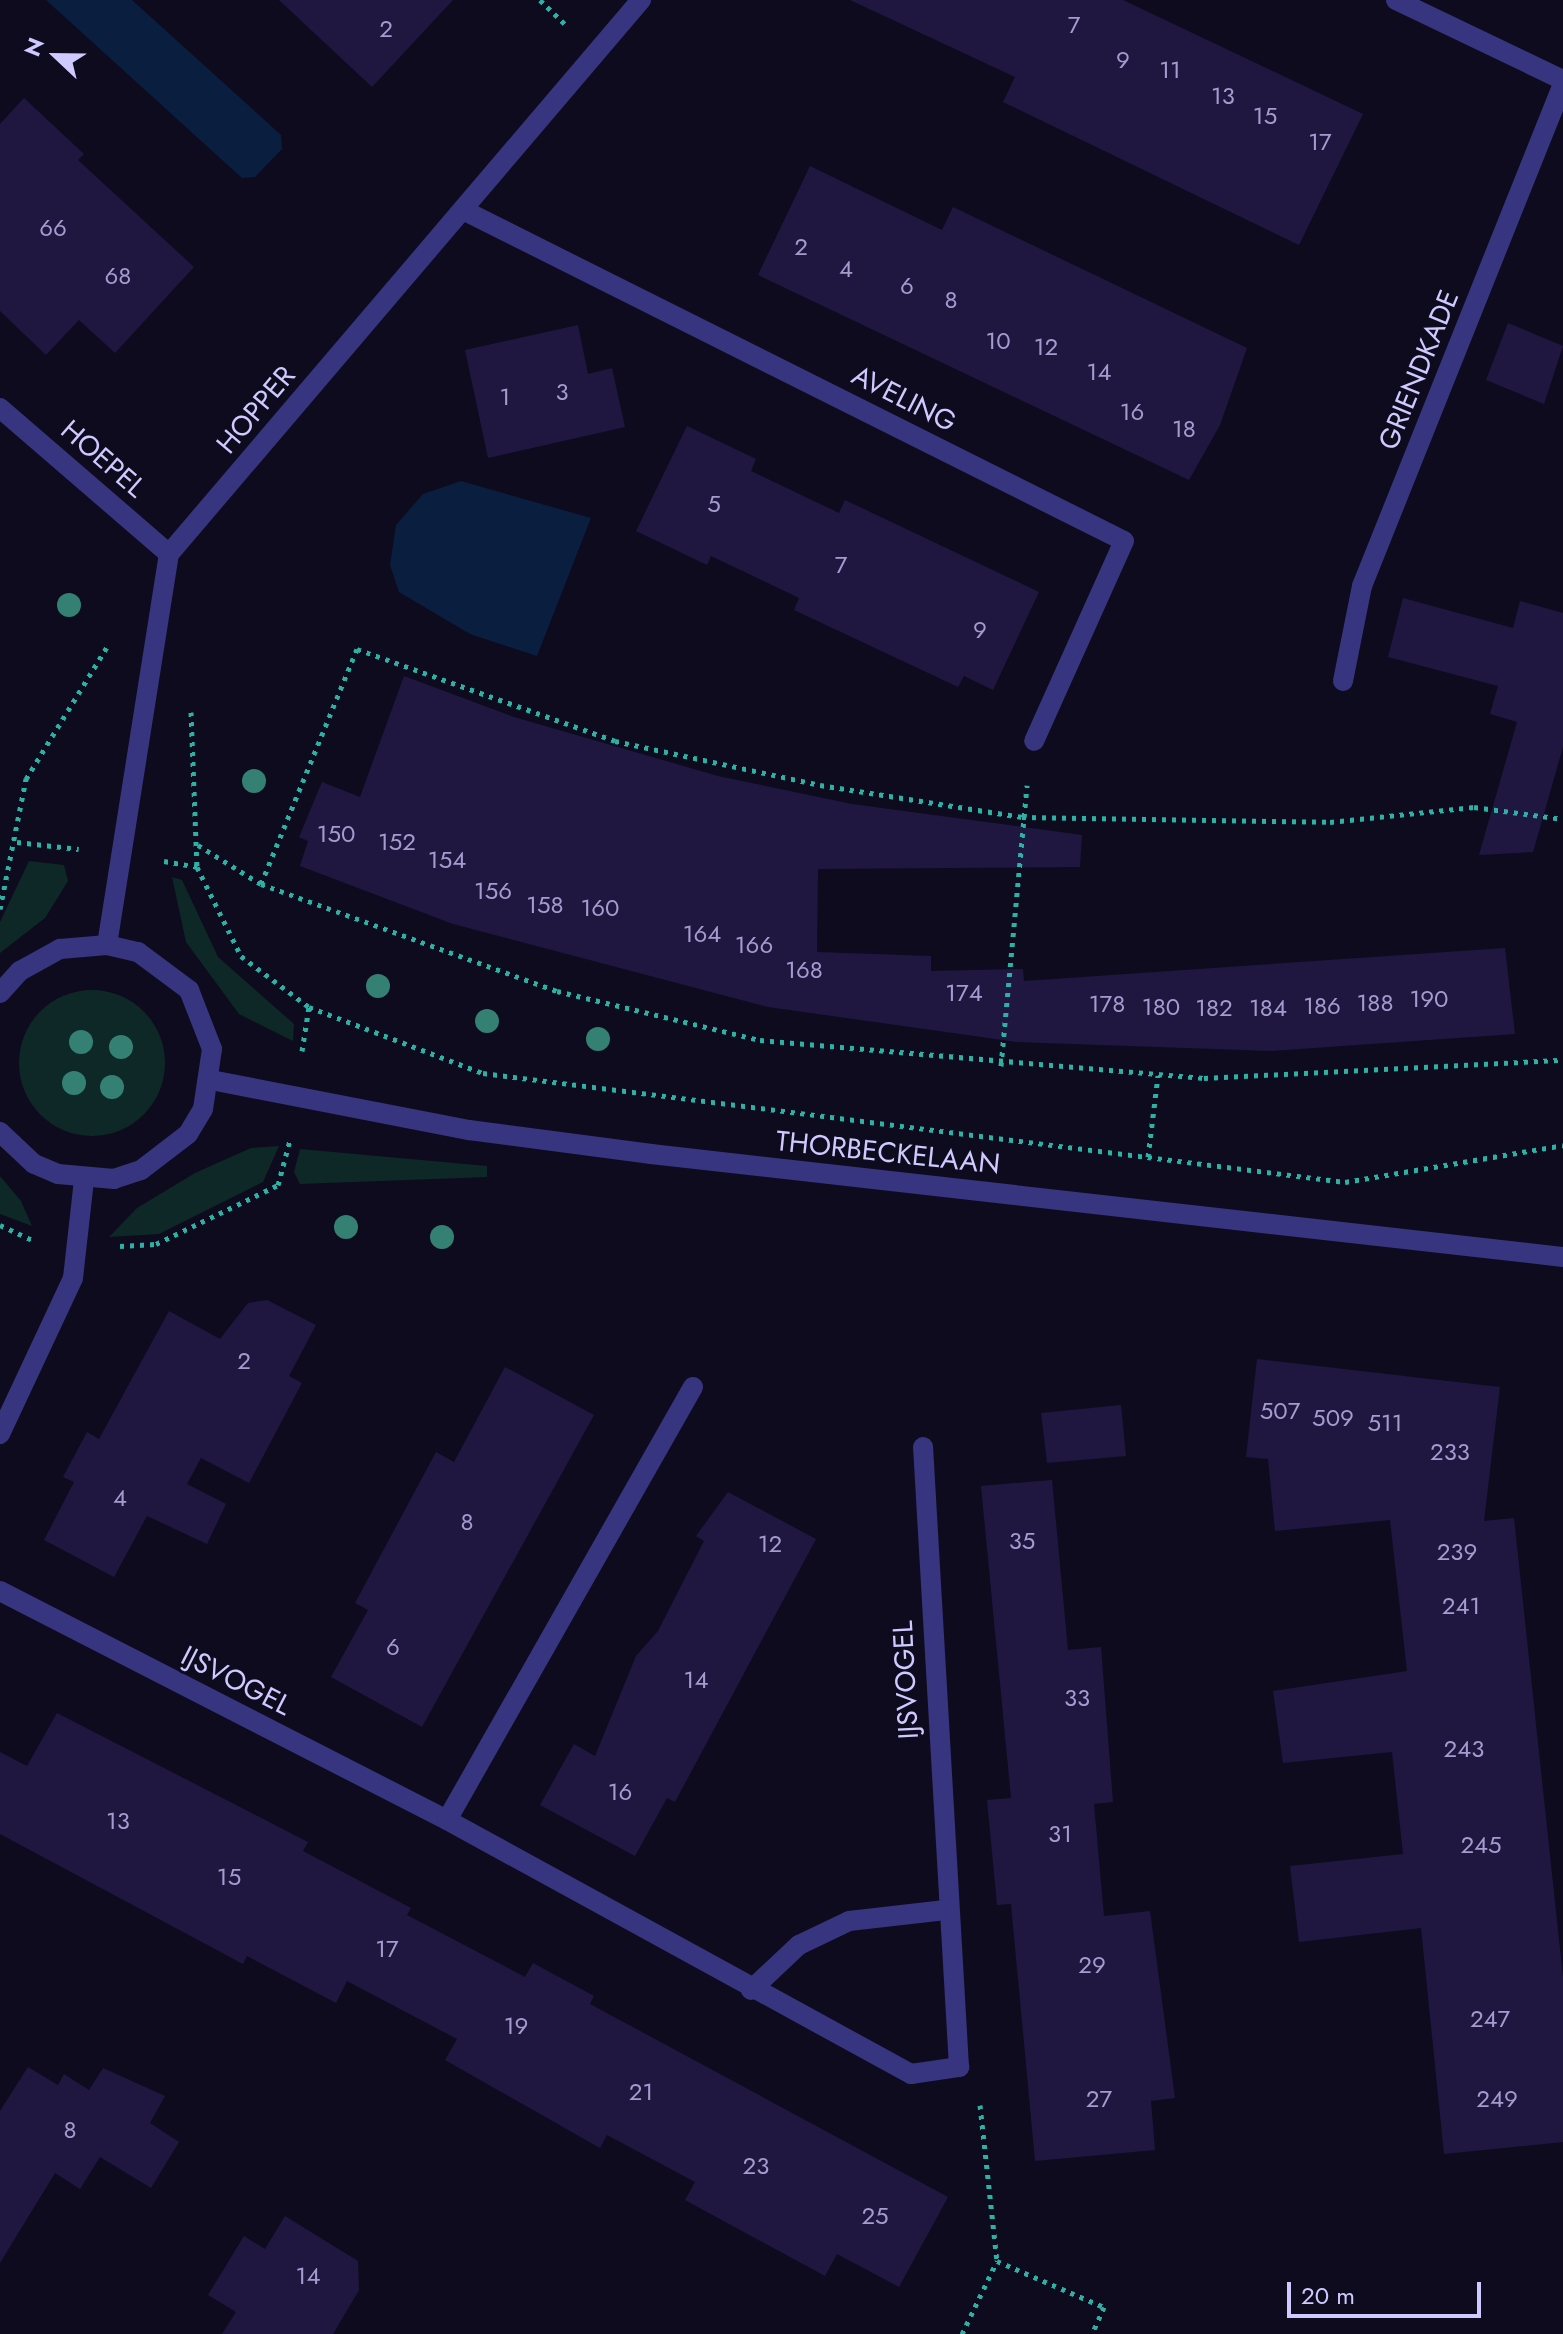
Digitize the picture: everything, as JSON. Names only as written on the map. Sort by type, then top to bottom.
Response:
[{"type":"street","name":"HOPPER","points":[[107,945],[159,594],[169,554],[641,0]]},
{"type":"street","points":[[1396,0],[1563,82]]},
{"type":"street","name":"GRIENDKADE","points":[[1343,681],[1362,586],[1563,82]]},
{"type":"street","name":"AVELING","points":[[463,210],[1124,541],[1034,741]]},
{"type":"street","name":"HOEPEL","points":[[0,408],[169,554]]},
{"type":"street","points":[[0,993],[39,958],[107,945],[138,952],[189,990],[208,1033],[211,1080],[188,1134],[166,1155],[114,1179],[84,1180],[34,1164],[0,1132]]},
{"type":"street","name":"THORBECKELAAN","points":[[211,1080],[469,1130],[651,1154],[1563,1257]]},
{"type":"street","points":[[0,1434],[73,1278],[84,1180]]},
{"type":"street","points":[[447,1820],[693,1387]]},
{"type":"street","name":"IJSVOGEL","points":[[0,1591],[447,1820],[751,1990],[911,2074],[959,2067],[945,1910],[923,1447]]},
{"type":"street","points":[[751,1990],[799,1945],[849,1921],[945,1910]]},
{"type":"path","points":[[0,909],[17,842],[26,779],[97,656],[159,594]]},
{"type":"path","points":[[261,884],[357,649],[615,741],[820,785],[1022,817],[1330,822],[1474,807],[1563,819]]},
{"type":"path","points":[[1001,1066],[1022,817]]},
{"type":"path","points":[[17,842],[120,853]]},
{"type":"path","points":[[198,845],[261,884],[557,991],[760,1040],[1001,1066],[1158,1076],[1563,1060]]},
{"type":"path","name":"THORBECKELAAN","points":[[120,853],[197,867],[241,956],[309,1007],[483,1073],[1345,1182],[1563,1145]]},
{"type":"path","points":[[78,1248],[156,1244],[278,1185],[309,1007]]},
{"type":"path","points":[[1148,1157],[1158,1076]]},
{"type":"path","points":[[959,2067],[985,2115],[997,2261],[962,2334]]},
{"type":"path","points":[[997,2261],[1104,2307],[1092,2334]]},
{"type":"green space","points":[[29,861],[64,865],[68,881],[45,918],[0,953],[0,922]]},
{"type":"green space","points":[[172,877],[182,880],[218,957],[294,1024],[293,1041],[239,1014],[186,942]]},
{"type":"green space","points":[[92,990],[120,996],[144,1011],[159,1035],[165,1063],[159,1091],[144,1115],[120,1130],[92,1136],[64,1130],[40,1115],[25,1091],[19,1063],[25,1035],[40,1011],[64,996]]},
{"type":"green space","points":[[279,1146],[263,1182],[159,1234],[109,1237],[137,1208],[195,1173],[251,1148]]},
{"type":"green space","points":[[300,1149],[487,1166],[487,1177],[300,1184],[294,1172]]},
{"type":"green space","points":[[0,1176],[21,1201],[32,1226],[0,1214]]},
{"type":"water","points":[[46,0],[132,0],[281,135],[282,149],[255,177],[242,178]]},
{"type":"water","points":[[461,481],[591,518],[537,656],[470,634],[399,592],[390,565],[396,525],[423,494]]},
{"type":"building","points":[[279,0],[453,0],[372,87]]},
{"type":"building","points":[[850,0],[1123,0],[1363,114],[1299,245],[1003,102],[1015,77]]},
{"type":"building","points":[[24,98],[84,154],[78,160],[194,267],[115,353],[79,320],[46,355],[0,311],[0,124]]},
{"type":"building","points":[[810,166],[942,230],[953,207],[1247,348],[1220,425],[1189,480],[758,275]]},
{"type":"building","points":[[1508,323],[1563,346],[1544,404],[1486,380]]},
{"type":"building","points":[[578,325],[588,374],[612,368],[625,427],[488,458],[465,350]]},
{"type":"building","points":[[687,426],[756,459],[751,471],[839,513],[845,500],[1039,592],[993,690],[964,676],[958,687],[794,610],[799,598],[711,556],[707,565],[636,531]]},
{"type":"building","points":[[1403,598],[1513,628],[1520,601],[1563,613],[1563,747],[1533,852],[1479,855],[1517,722],[1490,714],[1498,686],[1388,657]]},
{"type":"building","points":[[404,676],[514,717],[718,776],[852,804],[1082,835],[1080,867],[818,869],[817,952],[931,956],[931,971],[1023,969],[1024,981],[1505,948],[1515,1034],[1271,1051],[1017,1042],[768,1007],[453,924],[300,866],[308,841],[299,837],[322,782],[360,797]]},
{"type":"building","points":[[267,1300],[316,1325],[289,1376],[302,1383],[249,1483],[201,1458],[187,1484],[226,1504],[207,1544],[147,1516],[114,1577],[44,1540],[74,1482],[63,1477],[87,1432],[99,1439],[169,1311],[220,1339],[248,1303]]},
{"type":"building","points":[[1257,1359],[1500,1387],[1484,1521],[1514,1518],[1563,1977],[1563,2142],[1444,2154],[1421,1928],[1299,1942],[1290,1866],[1403,1854],[1392,1752],[1283,1763],[1273,1691],[1407,1671],[1390,1520],[1275,1531],[1268,1459],[1246,1457]]},
{"type":"building","points":[[505,1367],[594,1415],[422,1727],[331,1677],[368,1610],[355,1603],[436,1452],[454,1462]]},
{"type":"building","points":[[1121,1405],[1126,1456],[1047,1463],[1041,1413]]},
{"type":"building","points":[[1052,1480],[1068,1650],[1101,1647],[1113,1802],[1094,1804],[1104,1916],[1150,1911],[1175,2098],[1151,2101],[1155,2150],[1035,2161],[1011,1904],[997,1905],[987,1800],[1011,1798],[981,1486]]},
{"type":"building","points":[[728,1492],[816,1539],[675,1802],[667,1798],[635,1856],[540,1805],[574,1744],[595,1756],[636,1656],[658,1631],[704,1541],[696,1536]]},
{"type":"building","points":[[57,1713],[308,1842],[303,1851],[411,1908],[407,1915],[525,1977],[533,1963],[594,1996],[590,2004],[948,2197],[899,2287],[837,2254],[825,2276],[685,2200],[695,2182],[607,2135],[600,2148],[445,2060],[457,2039],[347,1981],[336,2003],[247,1956],[243,1964],[0,1834],[0,1752],[27,1766]]},
{"type":"building","points":[[28,2067],[58,2085],[64,2074],[89,2090],[103,2068],[165,2096],[150,2123],[179,2142],[151,2188],[100,2157],[80,2189],[55,2173],[0,2263],[0,2111]]},
{"type":"building","points":[[285,2216],[358,2261],[359,2290],[333,2334],[222,2334],[236,2312],[208,2295],[244,2236],[265,2249]]}]
